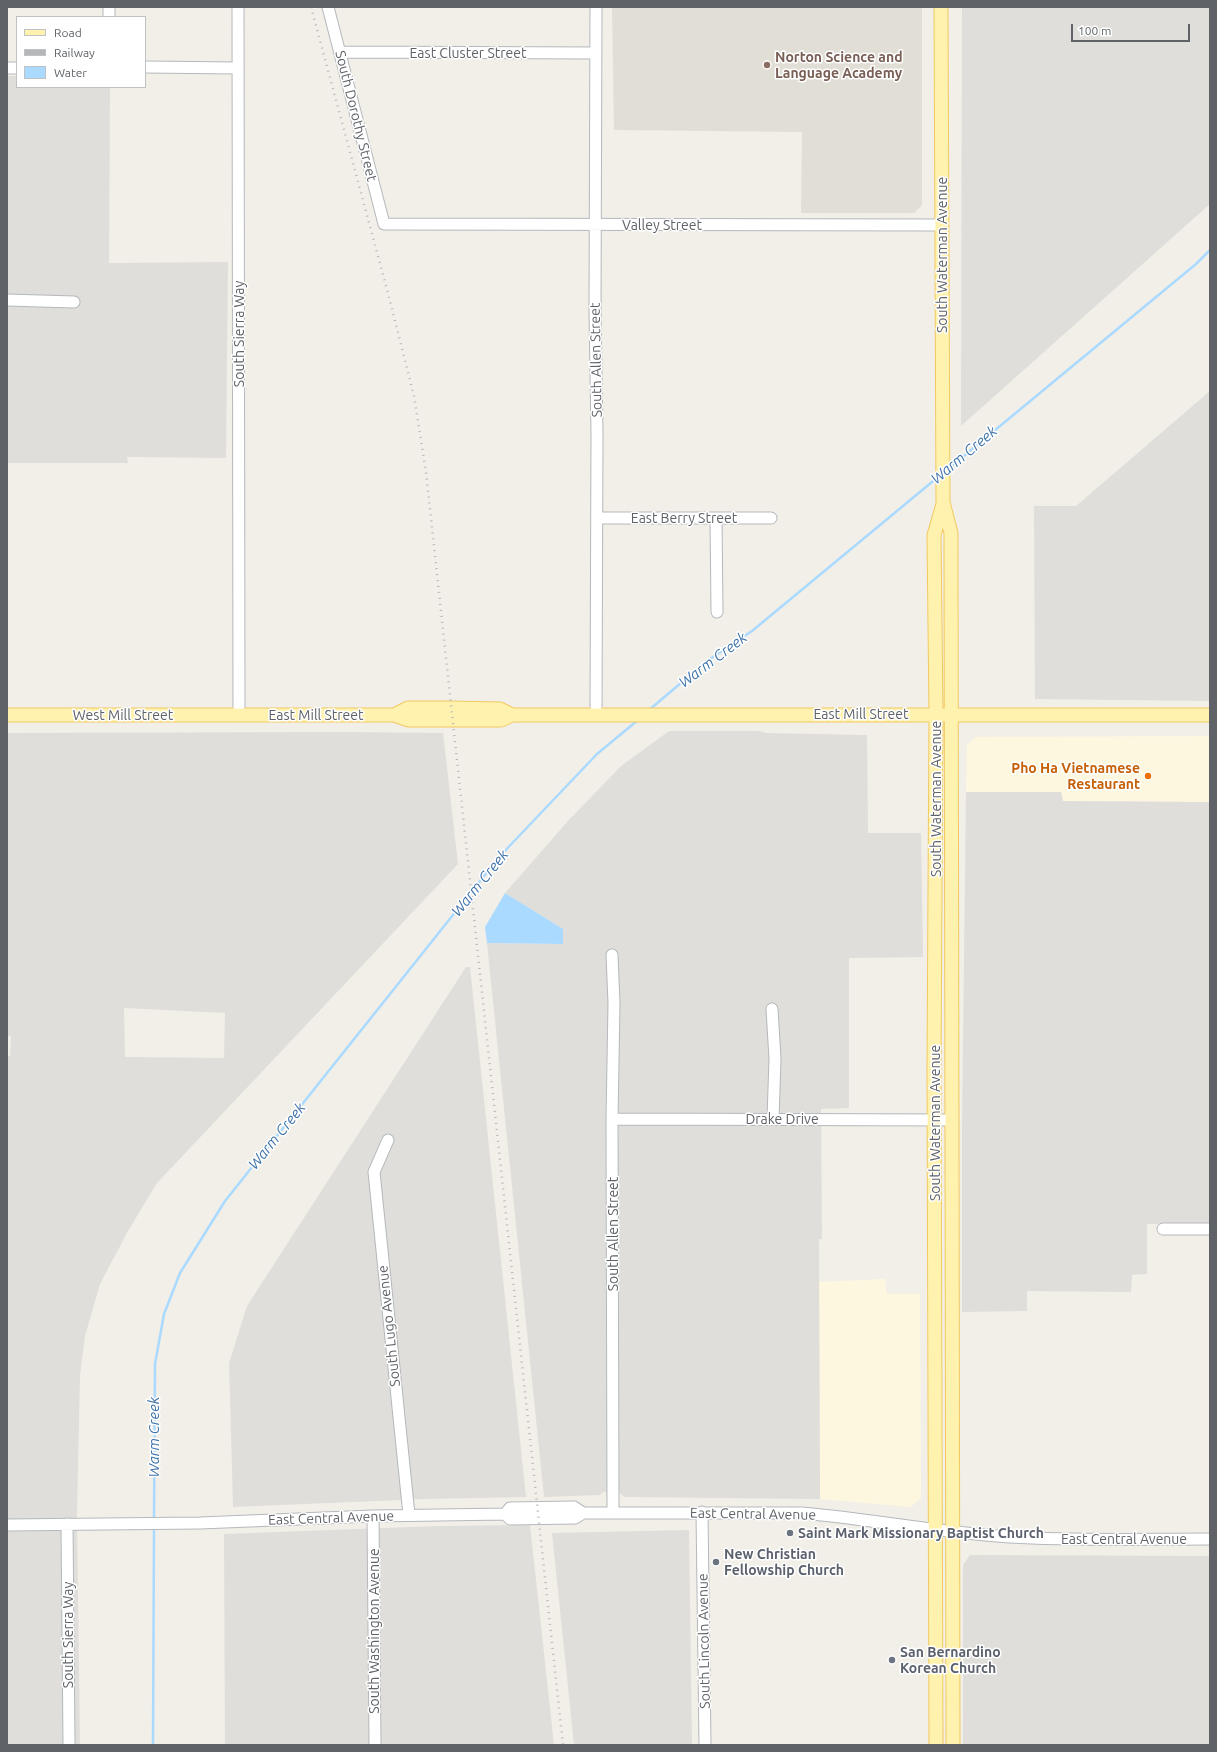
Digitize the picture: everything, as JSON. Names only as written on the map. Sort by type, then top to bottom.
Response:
[{"type":"main road","name":"South Waterman Avenue","points":[[941,7],[943,502],[951,533],[953,1745]]},
{"type":"main road","name":"South Waterman Avenue","points":[[936,1745],[936,714],[934,535],[943,502]]},
{"type":"main road","points":[[934,535],[938,535],[942,539],[942,612],[951,626]]},
{"type":"main road","name":"East Mill Street","points":[[239,715],[394,715],[408,708],[500,709],[512,715],[1210,715]]},
{"type":"main road","name":"West Mill Street","points":[[7,716],[239,715]]},
{"type":"main road","points":[[935,1302],[944,1306],[944,1333],[952,1370]]},
{"type":"street","name":"South Sierra Way","points":[[238,7],[239,715]]},
{"type":"street","name":"South Dorothy Street","points":[[328,7],[384,224]]},
{"type":"street","name":"South Allen Street","points":[[596,7],[596,714]]},
{"type":"street","name":"East Cluster Street","points":[[340,52],[596,53]]},
{"type":"street","points":[[146,67],[238,68]]},
{"type":"street","name":"Valley Street","points":[[384,224],[941,225]]},
{"type":"street","points":[[7,300],[74,302]]},
{"type":"street","name":"East Berry Street","points":[[596,518],[771,518]]},
{"type":"street","points":[[716,518],[717,612]]},
{"type":"street","name":"South Allen Street","points":[[612,955],[614,1003],[612,1119],[613,1512]]},
{"type":"street","points":[[772,1009],[775,1059],[774,1119]]},
{"type":"street","name":"Drake Drive","points":[[612,1119],[952,1120]]},
{"type":"street","name":"South Lugo Avenue","points":[[388,1140],[374,1172],[409,1515]]},
{"type":"street","points":[[1163,1229],[1210,1229]]},
{"type":"street","name":"East Central Avenue","points":[[7,1525],[157,1524],[373,1516],[505,1514],[510,1508],[574,1507],[583,1513],[802,1513],[952,1532],[1011,1537],[1210,1540]]},
{"type":"street","name":"South Lincoln Avenue","points":[[702,1512],[705,1745]]},
{"type":"street","name":"South Washington Avenue","points":[[373,1516],[375,1745]]},
{"type":"street","name":"South Sierra Way","points":[[67,1524],[69,1745]]},
{"type":"shaded area","name":"Norton Science and Language Academy","points":[[612,7],[922,7],[922,205],[914,213],[801,213],[802,132],[614,130]]},
{"type":"shaded area","points":[[962,7],[1210,7],[1210,204],[961,426]]},
{"type":"shaded area","points":[[7,76],[16,76],[16,88],[110,88],[109,263],[228,262],[226,458],[127,457],[128,463],[7,463]]},
{"type":"shaded area","points":[[1210,391],[1210,701],[1035,699],[1034,506],[1076,506]]},
{"type":"shaded area","points":[[669,731],[759,731],[766,733],[867,735],[868,833],[921,833],[923,957],[849,958],[849,1108],[821,1109],[822,1239],[819,1239],[820,1499],[624,1497],[620,1493],[603,1492],[600,1495],[544,1497],[487,943],[563,944],[563,929],[505,893],[568,821],[621,766]]},
{"type":"shaded area","points":[[7,733],[443,733],[458,864],[157,1183],[128,1231],[100,1284],[85,1336],[80,1375],[77,1514],[80,1745],[7,1745],[7,1056],[10,1056],[11,1036],[7,1036]],"holes":[[[124,1008],[225,1013],[224,1058],[125,1057]]]},
{"type":"shaded area","points":[[1210,736],[1210,802],[1062,801],[1061,792],[966,792],[967,745],[976,737]]},
{"type":"shaded area","points":[[966,792],[1061,792],[1063,801],[1210,802],[1210,1223],[1147,1224],[1147,1274],[1132,1275],[1131,1292],[1027,1291],[1027,1311],[962,1312],[962,1126]]},
{"type":"shaded area","points":[[466,967],[470,967],[526,1497],[424,1499],[233,1507],[229,1363],[247,1306]]},
{"type":"shaded area","points":[[885,1279],[887,1294],[920,1294],[921,1498],[911,1507],[820,1499],[819,1282]]},
{"type":"shaded area","points":[[530,1525],[554,1745],[225,1745],[224,1534],[437,1526]]},
{"type":"shaded area","points":[[689,1530],[692,1745],[574,1745],[552,1533]]},
{"type":"shaded area","points":[[970,1555],[1210,1556],[1210,1745],[963,1745],[963,1565]]},
{"type":"water","points":[[505,893],[563,929],[563,944],[487,943],[485,927]]},
{"type":"waterway","name":"Warm Creek","points":[[948,469],[1196,264],[1210,250]]},
{"type":"waterway","name":"Warm Creek","points":[[649,710],[707,661],[752,631],[938,477]]},
{"type":"waterway","name":"Warm Creek","points":[[154,1520],[155,1364],[164,1314],[180,1273],[225,1201],[500,856],[597,754],[638,720]]},
{"type":"waterway","name":"Warm Creek","points":[[153,1745],[154,1527]]},
{"type":"railway","points":[[311,7],[414,396],[426,472],[563,1745]]},
{"type":"place","name":"Norton Science and Language Academy","points":[[767,65]]},
{"type":"place","name":"Pho Ha Vietnamese Restaurant","points":[[1148,776]]},
{"type":"place","name":"Saint Mark Missionary Baptist Church","points":[[790,1533]]},
{"type":"place","name":"New Christian Fellowship Church","points":[[716,1562]]},
{"type":"place","name":"San Bernardino Korean Church","points":[[892,1660]]}]
